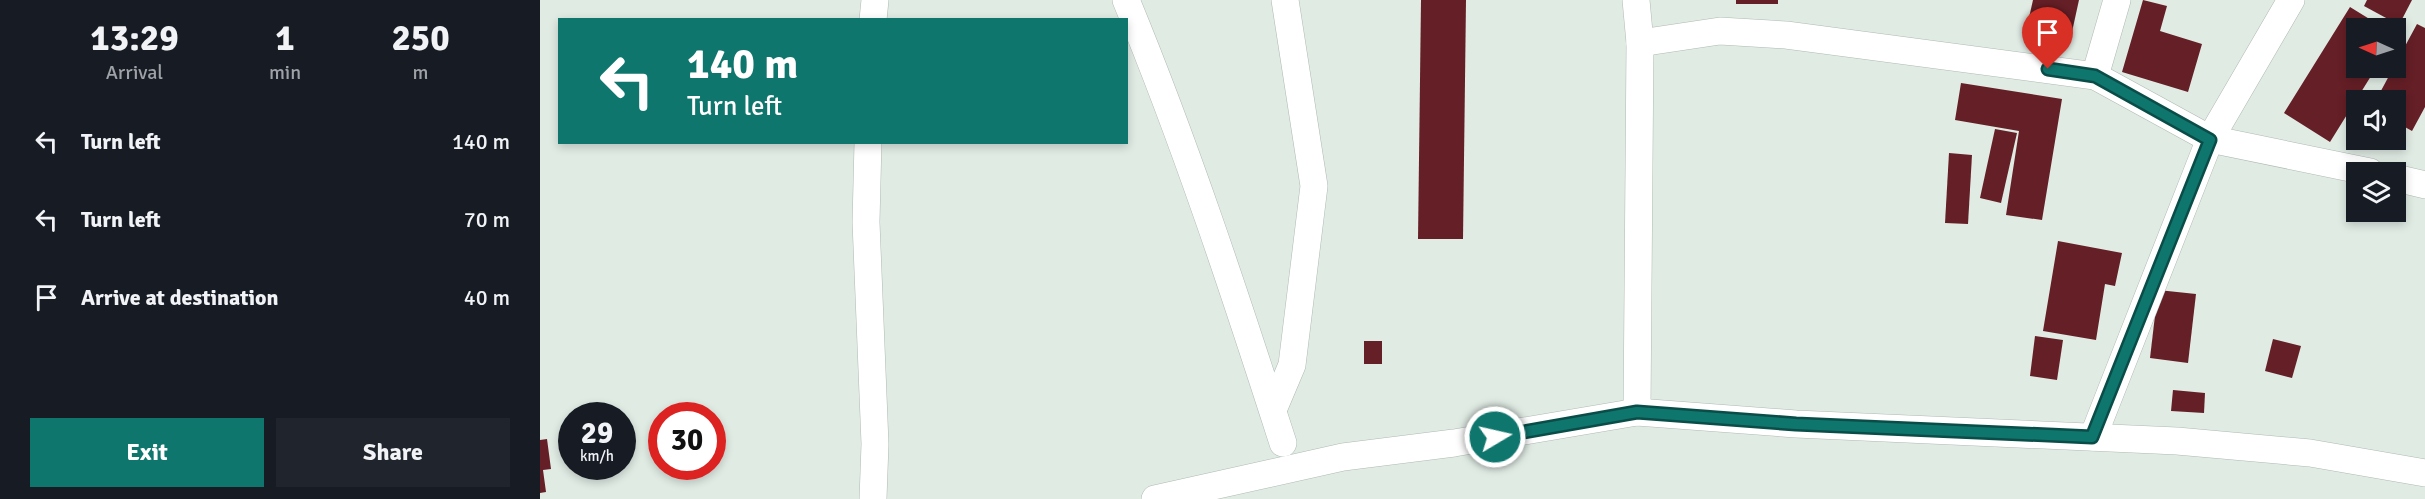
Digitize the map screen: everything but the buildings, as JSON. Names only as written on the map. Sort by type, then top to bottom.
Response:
[{"type":"street","points":[[873,18],[875,0]]},
{"type":"street","points":[[1126,0],[1164,91],[1283,443]]},
{"type":"street","points":[[1273,410],[1292,365],[1314,186],[1285,0]]},
{"type":"street","points":[[1636,0],[1640,43],[1637,412]]},
{"type":"street","points":[[2095,76],[2117,0]]},
{"type":"street","points":[[2092,437],[2210,140],[2291,0]]},
{"type":"street","points":[[1640,43],[1720,31],[1786,35],[2095,76],[2210,140],[2346,167]]},
{"type":"street","points":[[868,144],[866,222],[875,444],[873,499]]},
{"type":"street","points":[[2406,180],[2425,185]]},
{"type":"street","points":[[1155,499],[1343,457],[1454,443],[1637,412],[1796,424],[2177,441],[2310,453],[2425,473]]},
{"type":"street","points":[[1211,485],[1283,443],[1343,457]]},
{"type":"route","points":[[1495,437],[1637,412],[1796,424],[2092,437],[2210,140],[2095,76],[2048,69]]}]
